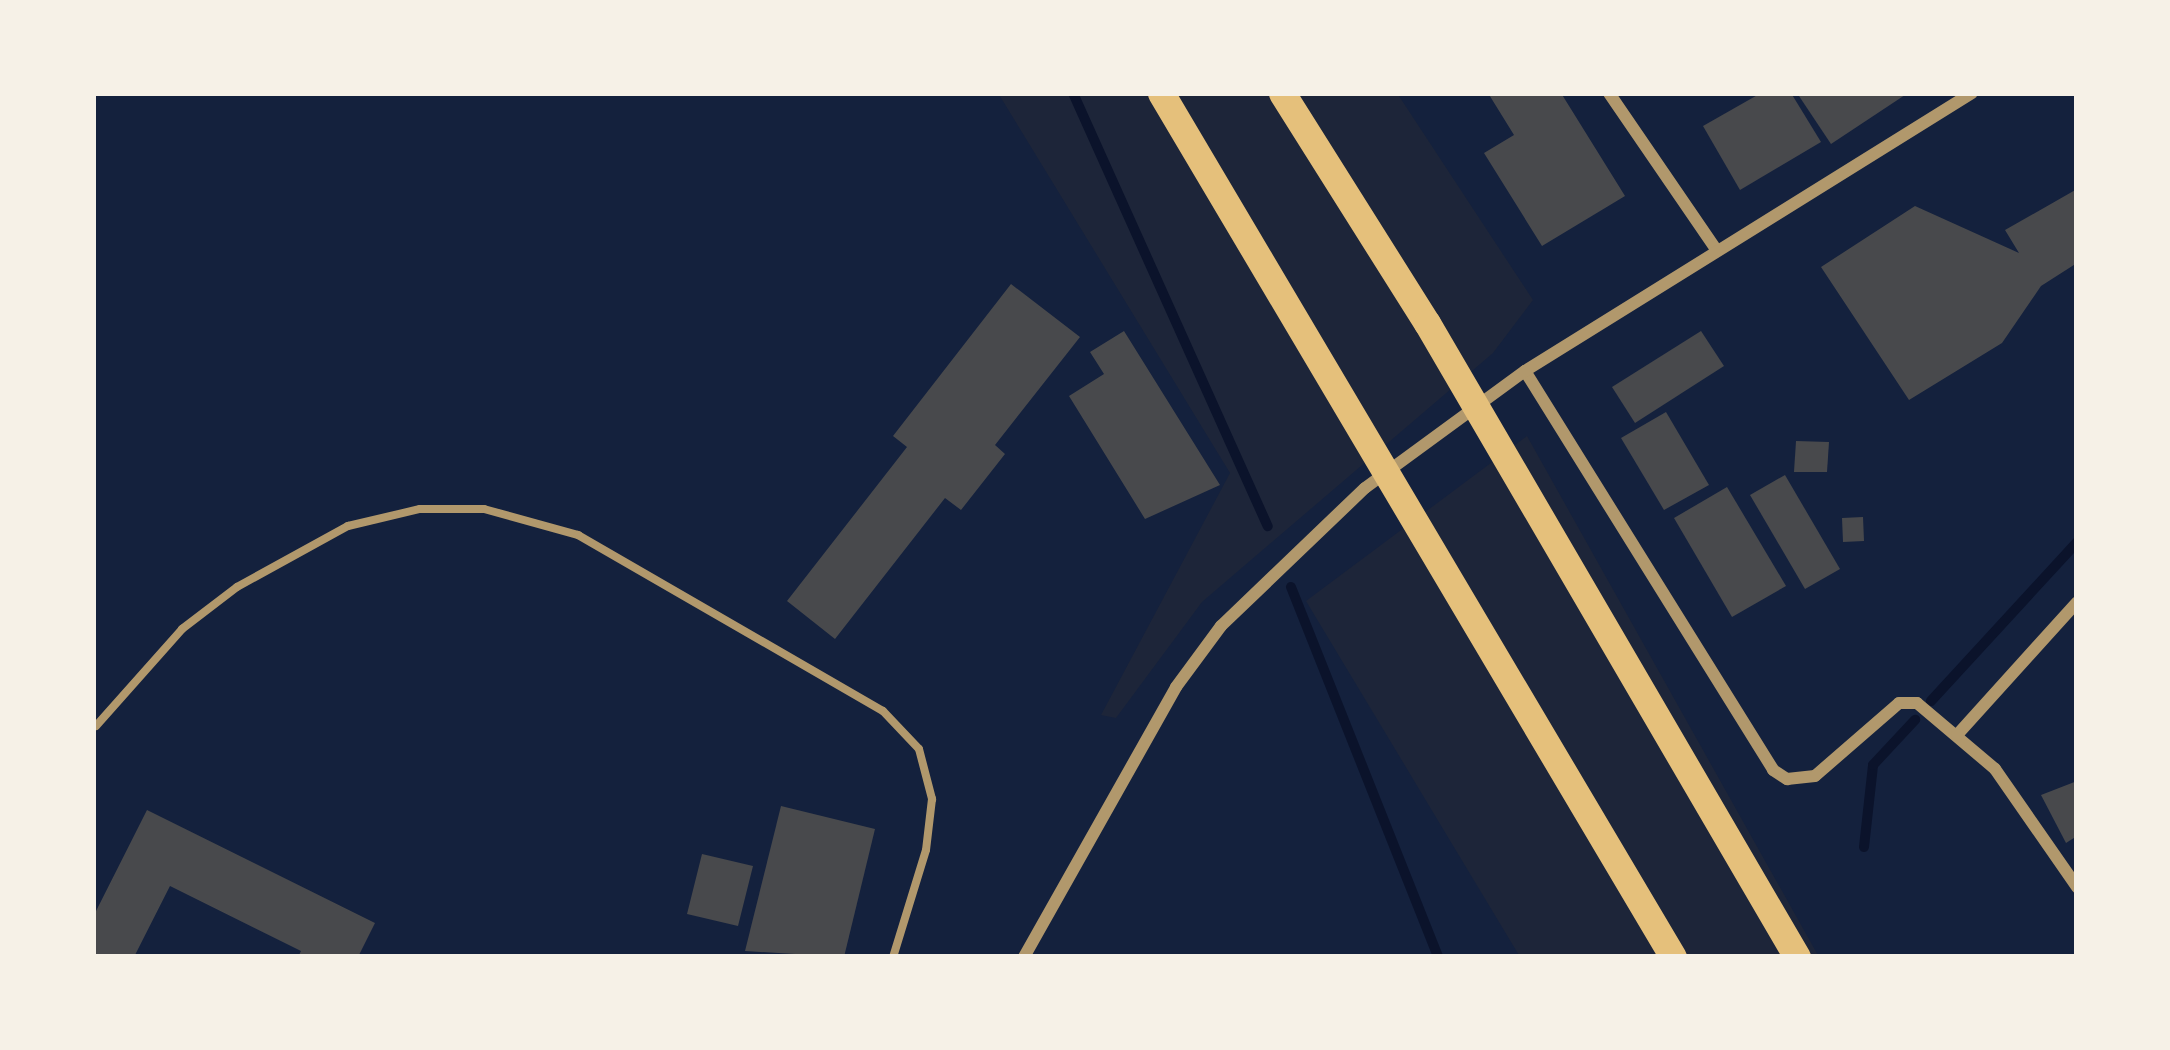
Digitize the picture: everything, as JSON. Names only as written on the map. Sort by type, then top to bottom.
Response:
[{"type":"highway","points":[[1161,93],[1440,555],[1673,957]]},
{"type":"highway","points":[[1282,93],[1427,323],[1797,957]]},
{"type":"street","points":[[1609,93],[1717,250]]},
{"type":"street","points":[[1024,957],[1176,687],[1222,626],[1365,488],[1525,371],[1972,93]]},
{"type":"street","points":[[1525,371],[1773,770],[1787,778],[1815,776],[1907,701],[1957,735],[2017,795],[2077,887]]},
{"type":"street","points":[[1957,735],[2077,602]]},
{"type":"lane","points":[[96,726],[182,629],[237,587],[348,526],[420,508],[484,509],[578,535],[883,710],[919,749],[932,799],[926,850],[893,957]]},
{"type":"shaded area","points":[[998,93],[1397,93],[1533,300],[1493,353],[1202,602],[1116,718],[1101,715],[1230,473]]},
{"type":"shaded area","points":[[1527,436],[1819,957],[1520,957],[1306,601]]},
{"type":"building","points":[[1488,93],[1561,93],[1625,196],[1542,246],[1484,153],[1514,135]]},
{"type":"building","points":[[1761,93],[1791,93],[1821,142],[1740,190],[1703,126]]},
{"type":"building","points":[[1797,93],[1908,93],[1831,144]]},
{"type":"building","points":[[2077,189],[2077,263],[2041,286],[2002,343],[1909,400],[1821,267],[1915,206],[2019,253],[2005,230]]},
{"type":"building","points":[[1011,284],[1080,337],[995,445],[1005,454],[961,510],[945,498],[835,639],[787,601],[907,447],[893,436]]},
{"type":"building","points":[[1124,331],[1220,485],[1145,519],[1069,396],[1104,374],[1090,352]]},
{"type":"building","points":[[1701,331],[1724,366],[1635,423],[1612,387]]},
{"type":"building","points":[[1666,412],[1709,485],[1664,510],[1621,438]]},
{"type":"building","points":[[1796,441],[1829,442],[1827,472],[1794,472]]},
{"type":"building","points":[[1785,475],[1840,569],[1805,589],[1750,495]]},
{"type":"building","points":[[1727,487],[1786,586],[1732,617],[1674,518]]},
{"type":"building","points":[[1863,517],[1864,541],[1843,542],[1842,518]]},
{"type":"building","points":[[2077,781],[2077,836],[2066,843],[2041,795]]},
{"type":"building","points":[[781,806],[875,829],[844,957],[745,951]]},
{"type":"building","points":[[147,810],[375,923],[358,957],[298,957],[301,951],[170,886],[134,957],[93,957],[93,917]]},
{"type":"building","points":[[702,854],[753,866],[738,926],[687,914]]},
{"type":"waterway","points":[[1073,93],[1268,526]]},
{"type":"waterway","points":[[1931,701],[2077,542]]},
{"type":"waterway","points":[[1291,587],[1438,957]]},
{"type":"waterway","points":[[1864,847],[1873,765],[1915,720]]}]
